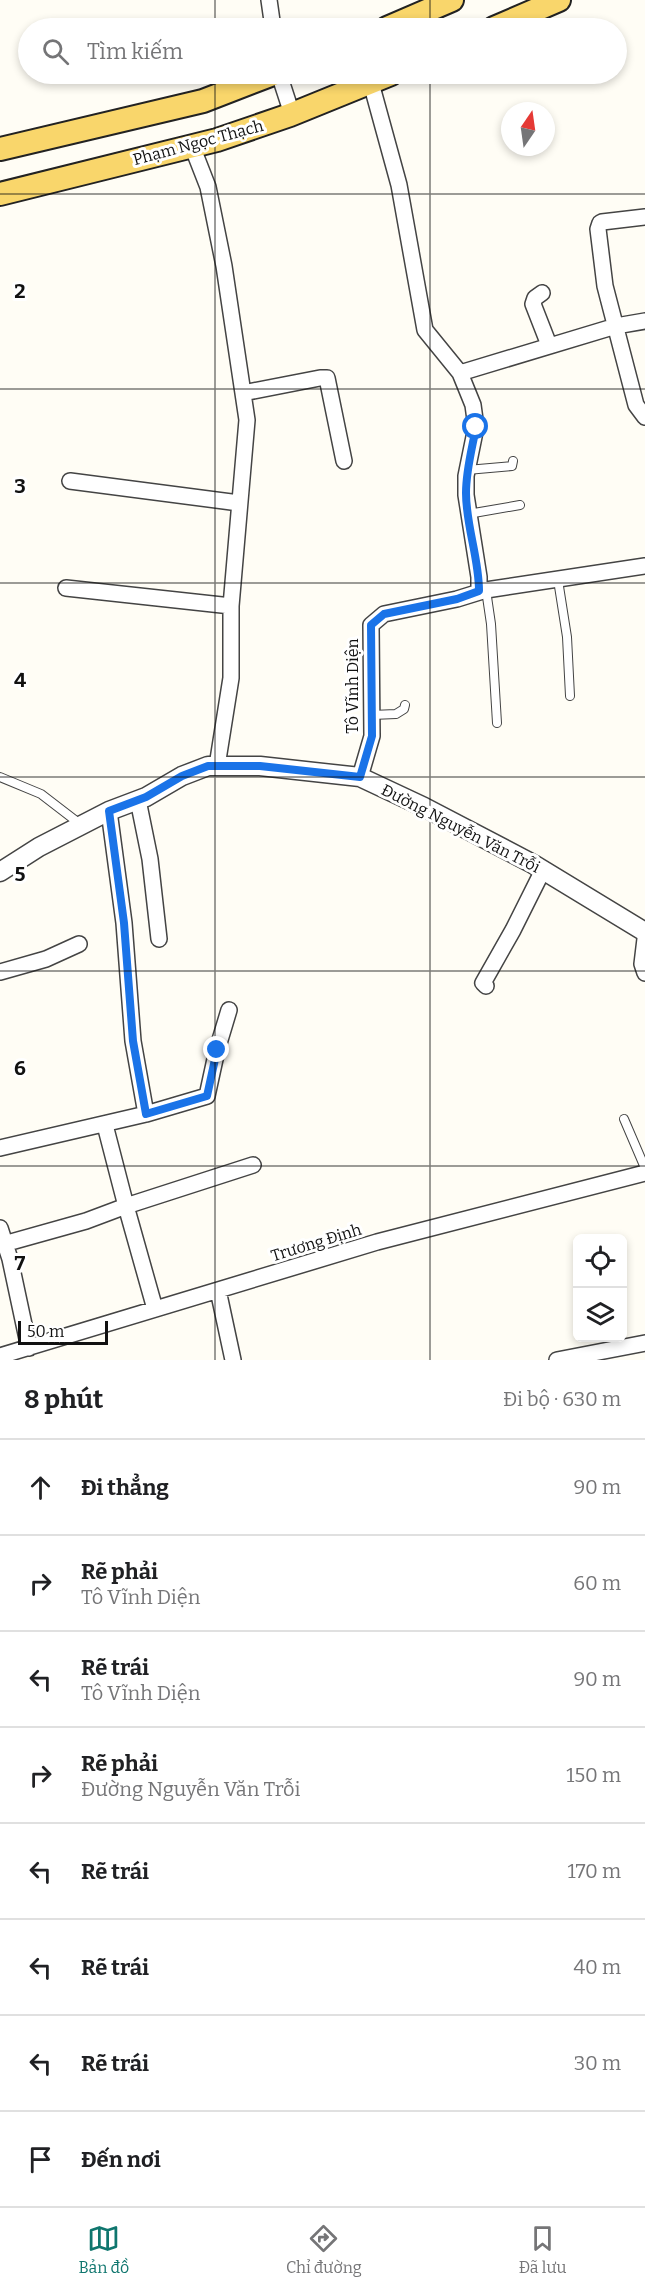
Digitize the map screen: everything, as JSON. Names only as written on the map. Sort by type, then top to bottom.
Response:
[{"type":"main road","points":[[410,18],[452,0]]},
{"type":"main road","points":[[517,18],[559,0]]},
{"type":"main road","points":[[0,149],[203,101],[247,84]]},
{"type":"main road","name":"Phạm Ngọc Thạch","points":[[0,194],[218,140],[292,114],[366,84]]},
{"type":"street","points":[[269,0],[272,18]]},
{"type":"street","points":[[282,84],[292,114]]},
{"type":"street","points":[[382,84],[425,330],[460,373],[472,405],[476,427],[467,470],[466,495],[482,591]]},
{"type":"street","points":[[192,146],[208,187],[224,266],[247,420],[231,606],[231,678],[218,766]]},
{"type":"street","points":[[645,217],[603,222],[599,225],[605,286],[636,405],[645,417]]},
{"type":"street","points":[[542,293],[535,298],[533,304],[549,345]]},
{"type":"street","points":[[460,373],[616,326],[645,321]]},
{"type":"street","points":[[243,393],[327,378],[344,461]]},
{"type":"street","points":[[70,481],[239,503]]},
{"type":"street","name":"Tô Vĩnh Diện","points":[[360,777],[372,736],[371,625],[384,614],[457,599],[482,591],[645,566]]},
{"type":"street","points":[[66,588],[231,606]]},
{"type":"street","name":"Đường Nguyễn Văn Trỗi","points":[[0,872],[39,847],[109,811],[138,800],[182,776],[208,766],[260,766],[360,777],[424,807],[543,870],[645,932]]},
{"type":"street","points":[[138,800],[150,859],[159,939]]},
{"type":"street","points":[[109,811],[124,923],[133,1041],[146,1114]]},
{"type":"street","points":[[486,986],[483,983],[543,870]]},
{"type":"street","points":[[645,939],[642,963],[645,973]]},
{"type":"street","points":[[0,972],[46,959],[79,944]]},
{"type":"street","points":[[0,1148],[105,1125],[207,1096],[213,1063],[229,1010]]},
{"type":"street","points":[[105,1125],[155,1310]]},
{"type":"street","points":[[3,1244],[86,1221],[253,1165]]},
{"type":"street","name":"Trương Định","points":[[0,1356],[377,1242],[645,1171]]},
{"type":"street","points":[[0,1228],[29,1348]]},
{"type":"street","points":[[218,1290],[233,1360]]},
{"type":"street","points":[[557,1360],[645,1343]]},
{"type":"lane","points":[[467,470],[512,466],[513,461]]},
{"type":"lane","points":[[468,514],[520,505]]},
{"type":"lane","points":[[558,580],[567,637],[570,696]]},
{"type":"lane","points":[[482,591],[491,624],[497,723]]},
{"type":"lane","points":[[372,715],[396,714],[404,709],[405,705]]},
{"type":"lane","points":[[0,777],[41,794],[82,825]]},
{"type":"lane","points":[[624,1119],[645,1171]]},
{"type":"route","points":[[217,1050],[207,1096],[146,1114],[133,1041],[124,923],[109,811],[146,797],[182,776],[208,766],[260,766],[360,777],[372,736],[371,625],[384,614],[457,599],[479,591],[479,577],[466,495],[466,476],[476,427]]}]
